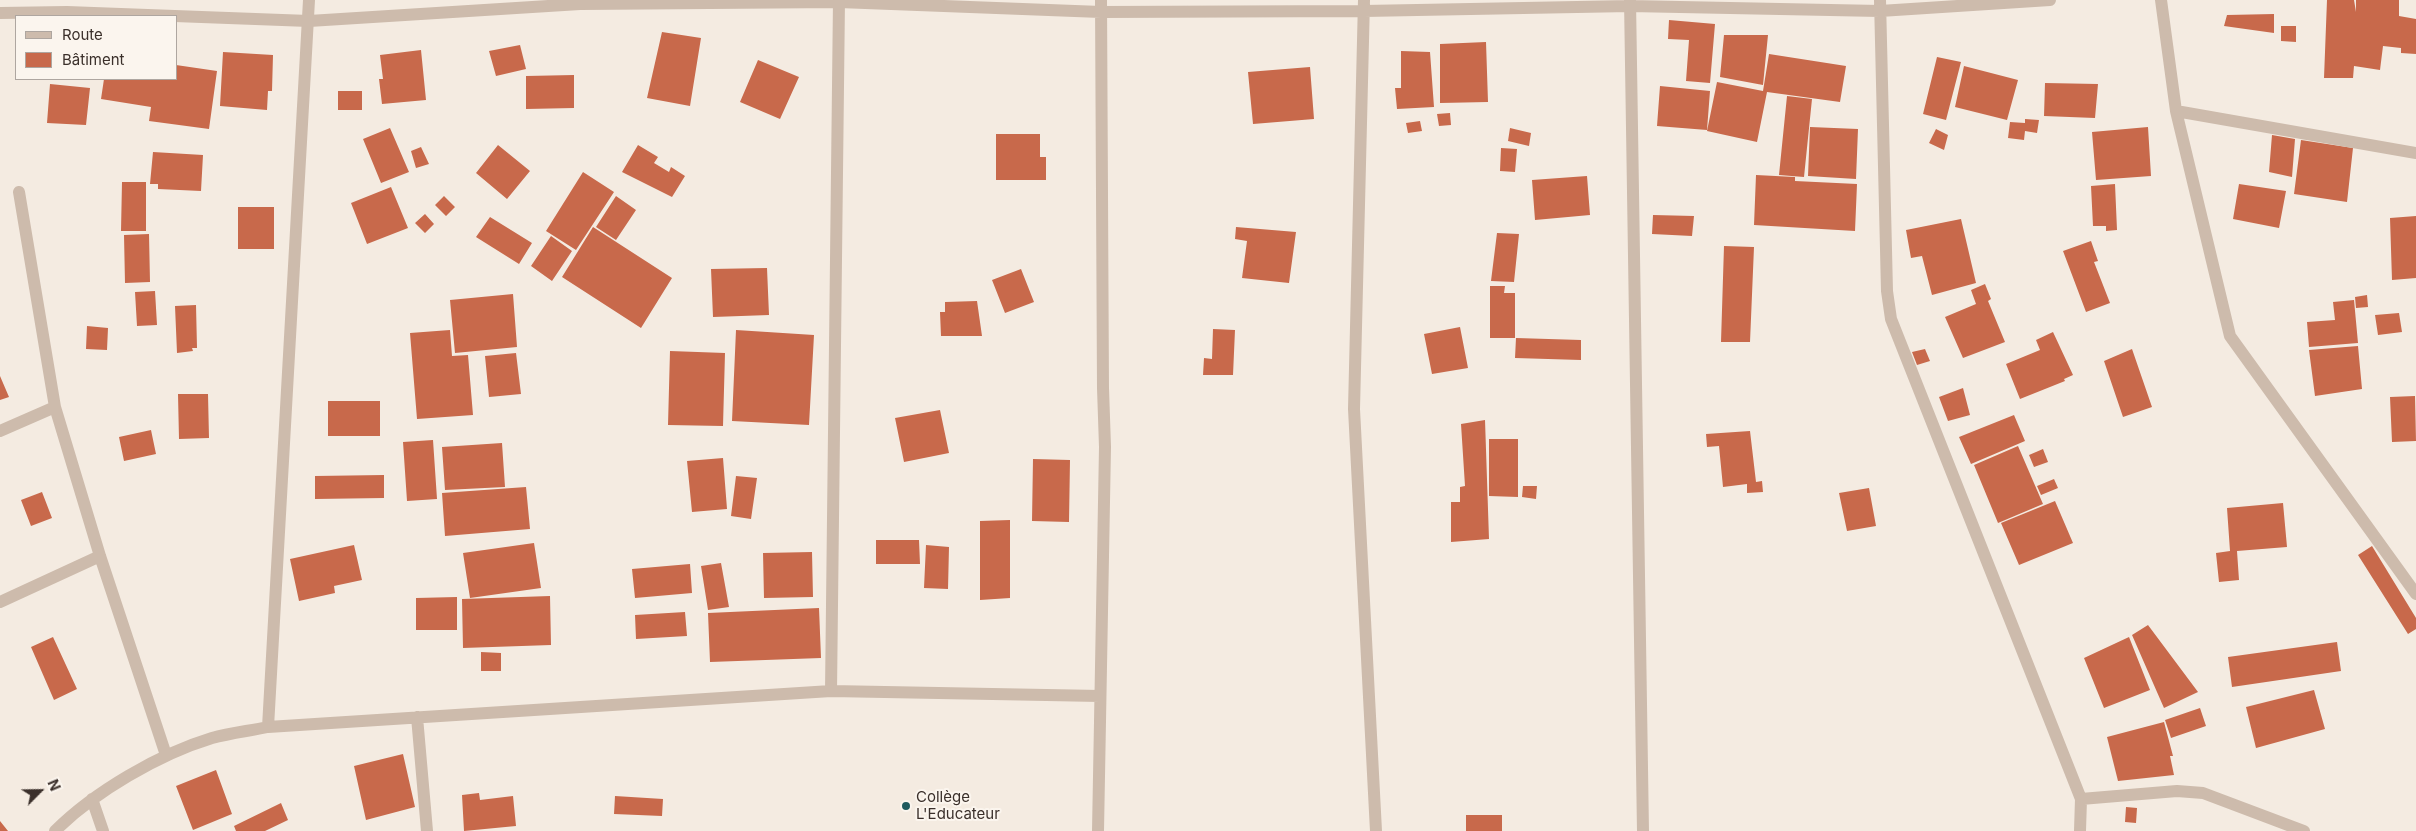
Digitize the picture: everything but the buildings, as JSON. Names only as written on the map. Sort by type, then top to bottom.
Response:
[{"type":"street","points":[[268,727],[309,0]]},
{"type":"street","points":[[0,14],[67,6],[309,20],[580,2],[839,1],[1101,6],[1364,6],[1630,3],[1880,5],[2050,0]]},
{"type":"street","points":[[2161,0],[2176,111],[2230,336],[2416,594]]},
{"type":"street","points":[[831,690],[839,1]]},
{"type":"street","points":[[1630,3],[1643,831]]},
{"type":"street","points":[[1880,5],[1887,291],[1891,319],[2081,799],[2080,831]]},
{"type":"street","points":[[1098,831],[1105,447],[1101,6]]},
{"type":"street","points":[[1364,6],[1354,409],[1376,831]]},
{"type":"street","points":[[2176,111],[2416,153]]},
{"type":"street","points":[[19,192],[55,407],[100,556],[166,755]]},
{"type":"street","points":[[0,431],[55,407]]},
{"type":"street","points":[[0,602],[100,556]]},
{"type":"street","points":[[56,831],[92,799],[166,755],[212,738],[268,727],[831,690],[1100,696]]},
{"type":"street","points":[[417,717],[426,831]]},
{"type":"street","points":[[2081,799],[2177,791],[2203,793],[2304,831]]},
{"type":"street","points":[[92,799],[103,831]]},
{"type":"place","name":"Collège L'Educateur","points":[[906,806]]}]
